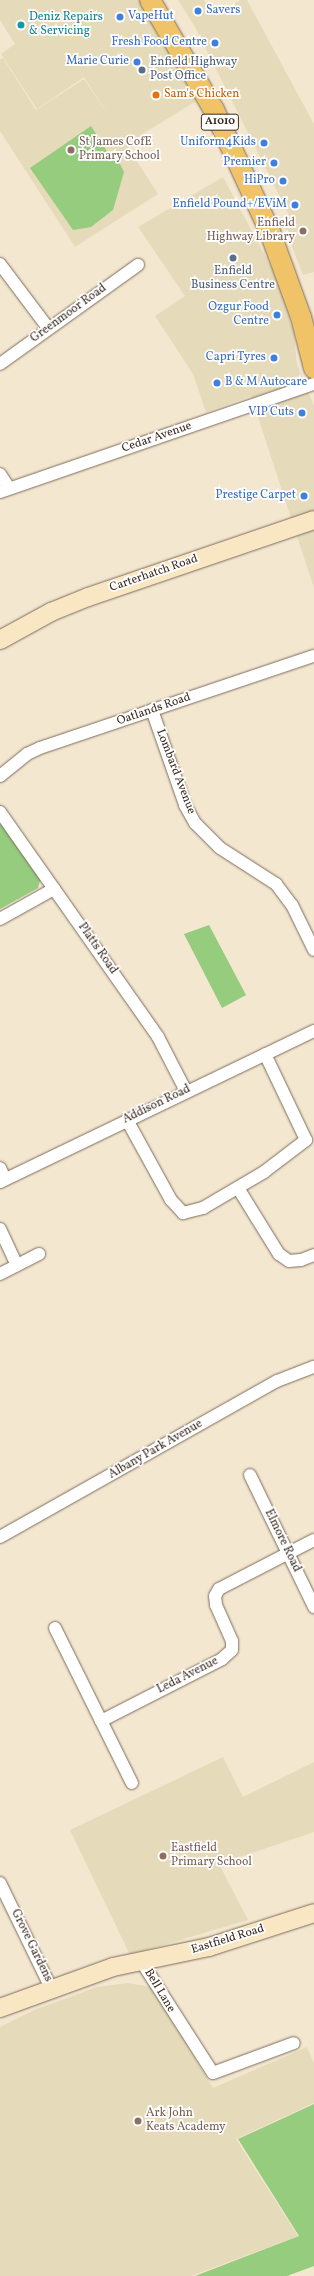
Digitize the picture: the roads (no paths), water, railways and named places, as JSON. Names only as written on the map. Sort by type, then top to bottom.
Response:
[{"type":"main road","name":"A1010","points":[[150,0],[214,110],[270,232],[301,317],[314,368]]},
{"type":"street","points":[[0,264],[48,328]]},
{"type":"street","name":"Greenmoor Road","points":[[0,364],[48,328],[138,265]]},
{"type":"street","name":"Cedar Avenue","points":[[4,490],[314,384]]},
{"type":"street","points":[[0,474],[4,490]]},
{"type":"street","name":"Carterhatch Road","points":[[0,640],[51,612],[88,597],[314,520]]},
{"type":"street","name":"Oatlands Road","points":[[0,776],[27,754],[40,748],[314,656]]},
{"type":"street","name":"Lombard Avenue","points":[[152,710],[185,805],[195,823],[220,848],[276,884],[292,905],[314,950]]},
{"type":"street","name":"Platts Road","points":[[0,812],[158,1037],[186,1091]]},
{"type":"street","points":[[0,919],[54,889]]},
{"type":"street","name":"Addison Road","points":[[3,1180],[314,1031]]},
{"type":"street","points":[[127,1120],[171,1200],[183,1212],[203,1208],[238,1188],[306,1140],[266,1054]]},
{"type":"street","points":[[0,1168],[3,1180]]},
{"type":"street","points":[[238,1188],[279,1254],[289,1261],[301,1260],[314,1255]]},
{"type":"street","points":[[0,1229],[17,1265]]},
{"type":"street","points":[[0,1274],[39,1254]]},
{"type":"street","name":"Albany Park Avenue","points":[[0,1537],[277,1381],[314,1367]]},
{"type":"street","name":"Elmore Road","points":[[250,1475],[314,1607]]},
{"type":"street","points":[[288,1554],[314,1540]]},
{"type":"street","name":"Leda Avenue","points":[[101,1721],[222,1659],[232,1650],[232,1641],[216,1605],[215,1596],[219,1589],[288,1554]]},
{"type":"street","points":[[55,1628],[132,1783]]},
{"type":"street","name":"Grove Gardens","points":[[0,1883],[51,1988]]},
{"type":"street","name":"Eastfield Road","points":[[141,1961],[209,1947],[314,1913]]},
{"type":"street","name":"Bell Lane","points":[[0,2008],[51,1988],[114,1967],[141,1961],[213,2073],[294,2043]]},
{"type":"place","name":"Savers","points":[[198,11]]},
{"type":"place","name":"VapeHut","points":[[120,17]]},
{"type":"place","name":"Deniz Repairs & Servicing","points":[[21,25]]},
{"type":"place","name":"Fresh Food Centre","points":[[215,43]]},
{"type":"place","name":"Marie Curie","points":[[137,62]]},
{"type":"place","name":"Enfield Highway Post Office","points":[[142,70]]},
{"type":"place","name":"Sam's Chicken","points":[[156,95]]},
{"type":"place","name":"Uniform4Kids","points":[[264,143]]},
{"type":"place","name":"St James CofE Primary School","points":[[71,150]]},
{"type":"place","name":"Premier","points":[[274,163]]},
{"type":"place","name":"HiPro","points":[[283,181]]},
{"type":"place","name":"Enfield Pound+/EViM","points":[[295,205]]},
{"type":"place","name":"Enfield Highway Library","points":[[303,231]]},
{"type":"place","name":"Enfield Business Centre","points":[[233,258]]},
{"type":"place","name":"Ozgur Food Centre","points":[[277,315]]},
{"type":"place","name":"Capri Tyres","points":[[274,358]]},
{"type":"place","name":"B & M Autocare","points":[[217,383]]},
{"type":"place","name":"VIP Cuts","points":[[302,413]]},
{"type":"place","name":"Prestige Carpet","points":[[304,496]]},
{"type":"place","name":"Eastfield Primary School","points":[[163,1856]]},
{"type":"place","name":"Ark John Keats Academy","points":[[138,2121]]}]
